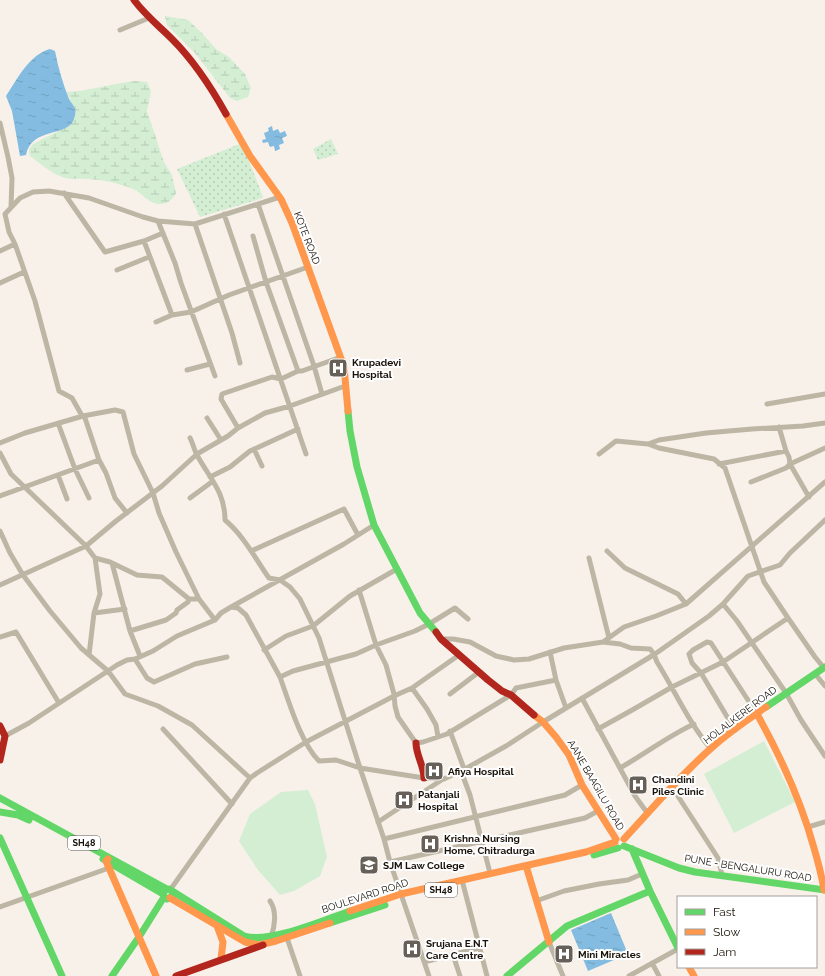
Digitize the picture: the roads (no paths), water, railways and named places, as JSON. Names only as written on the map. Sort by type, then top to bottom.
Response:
[{"type":"main road","name":"KOTE ROAD","points":[[134,0],[149,18],[173,40],[203,76],[250,156],[280,197],[344,367],[350,431],[357,467],[374,525],[420,613],[441,639]]},
{"type":"main road","name":"AANE BAAGILU ROAD","points":[[441,639],[502,692],[511,695],[543,722],[569,755],[582,785],[619,843]]},
{"type":"main road","name":"HOLALKERE ROAD","points":[[619,843],[672,787],[711,749],[786,693],[816,675],[825,667]]},
{"type":"main road","points":[[757,714],[779,755],[800,805],[808,827],[825,890]]},
{"type":"main road","points":[[0,760],[3,752],[2,730]]},
{"type":"main road","points":[[416,743],[416,749],[425,773],[424,778]]},
{"type":"main road","name":"SH48","points":[[0,798],[108,862]]},
{"type":"main road","points":[[8,813],[12,811],[12,804]]},
{"type":"main road","name":"SH48","points":[[0,812],[24,817],[168,893],[250,939],[268,940]]},
{"type":"main road","points":[[0,838],[62,976]]},
{"type":"main road","name":"PUNE - BENGALURU ROAD","points":[[619,843],[679,868],[695,872],[825,890]]},
{"type":"main road","name":"BOULEVARD ROAD","points":[[268,940],[287,938],[402,897],[598,854],[619,843]]},
{"type":"main road","name":"BOULEVARD ROAD","points":[[268,940],[402,897],[490,873],[586,852],[619,843]]},
{"type":"main road","points":[[632,849],[642,874],[677,946]]},
{"type":"main road","points":[[108,862],[156,976]]},
{"type":"main road","points":[[527,869],[549,942]]},
{"type":"main road","points":[[507,976],[549,942],[561,930],[574,922],[650,891]]},
{"type":"main road","points":[[112,976],[168,893]]},
{"type":"main road","name":"SH48","points":[[168,893],[217,926],[245,942],[251,944],[268,940]]},
{"type":"main road","points":[[217,926],[223,946],[221,959]]},
{"type":"main road","points":[[176,976],[268,940]]},
{"type":"street","points":[[120,30],[149,18]]},
{"type":"street","points":[[0,123],[12,178],[11,207]]},
{"type":"street","points":[[127,513],[115,498],[106,473],[99,460],[85,418],[72,398],[59,391],[35,301],[15,244],[9,232],[5,214],[20,198],[33,192],[64,193],[90,198],[158,221],[195,224],[280,197]]},
{"type":"street","points":[[64,193],[105,252],[144,241],[163,233]]},
{"type":"street","points":[[258,204],[284,276],[322,394]]},
{"type":"street","points":[[224,214],[306,454]]},
{"type":"street","points":[[158,221],[175,263],[191,312],[215,376]]},
{"type":"street","points":[[195,224],[240,363]]},
{"type":"street","points":[[253,236],[266,282],[298,371]]},
{"type":"street","points":[[144,241],[172,315]]},
{"type":"street","points":[[0,251],[15,244]]},
{"type":"street","points":[[117,270],[149,256]]},
{"type":"street","points":[[156,322],[172,315],[191,312],[249,288],[308,268]]},
{"type":"street","points":[[0,282],[24,272]]},
{"type":"street","points":[[238,428],[221,399],[222,394],[272,377],[281,379],[298,371],[341,357]]},
{"type":"street","points":[[187,370],[210,364]]},
{"type":"street","points":[[0,585],[86,546],[153,493],[196,454],[264,413],[290,406],[346,386]]},
{"type":"street","points":[[767,404],[825,394]]},
{"type":"street","points":[[0,443],[25,433],[83,416],[115,410],[123,412],[134,454],[153,493],[159,513],[176,552],[199,598],[215,620]]},
{"type":"street","points":[[207,418],[221,440]]},
{"type":"street","points":[[58,423],[75,469],[89,498]]},
{"type":"street","points":[[648,444],[659,440],[706,434],[825,423]]},
{"type":"street","points":[[779,427],[790,464],[809,497]]},
{"type":"street","points":[[190,498],[212,479],[254,449],[298,429]]},
{"type":"street","points":[[190,438],[196,454],[220,491],[225,508],[226,520],[251,551],[269,578],[280,580],[290,587],[300,599],[319,638],[384,839],[390,862],[429,976]]},
{"type":"street","points":[[599,454],[616,441],[648,444],[659,448],[714,459],[725,468],[764,582],[815,657],[825,667]]},
{"type":"street","points":[[752,482],[786,468],[790,464],[825,448]]},
{"type":"street","points":[[254,449],[262,466]]},
{"type":"street","points":[[719,464],[786,451]]},
{"type":"street","points":[[0,454],[11,474],[86,546],[95,558],[100,594],[94,613],[89,655]]},
{"type":"street","points":[[0,496],[99,460]]},
{"type":"street","points":[[58,475],[67,500]]},
{"type":"street","points":[[603,642],[624,627],[686,604],[695,598],[825,482]]},
{"type":"street","points":[[251,551],[344,509],[358,535]]},
{"type":"street","points":[[378,822],[444,779],[506,746],[655,654],[709,616],[723,604],[748,576],[780,565],[825,520]]},
{"type":"street","points":[[2,730],[29,723],[127,660],[138,658],[153,651],[177,636],[215,620],[221,613],[231,607],[374,525]]},
{"type":"street","points":[[0,531],[10,553],[50,611],[81,648],[108,671],[126,694],[158,706],[192,726],[250,778]]},
{"type":"street","points":[[607,551],[625,568],[678,594],[686,604]]},
{"type":"street","points":[[95,558],[112,563],[137,575],[162,577],[189,598],[199,598]]},
{"type":"street","points":[[589,558],[609,638]]},
{"type":"street","points":[[112,563],[138,658],[147,678],[154,682],[195,664],[227,657]]},
{"type":"street","points":[[264,650],[286,636],[313,626],[350,596],[397,569]]},
{"type":"street","points":[[359,590],[376,645],[386,666],[398,717],[416,743],[438,737],[450,731],[511,695],[516,688],[556,680]]},
{"type":"street","points":[[130,631],[166,620],[188,602],[189,598]]},
{"type":"street","points":[[723,604],[786,693],[801,720],[823,747],[825,756]]},
{"type":"street","points":[[231,607],[238,608],[246,615],[280,677],[293,714],[311,754],[319,761],[336,760],[360,768],[424,778],[444,779]]},
{"type":"street","points":[[280,677],[293,671],[356,654],[415,631],[455,608],[468,619]]},
{"type":"street","points":[[94,613],[125,609]]},
{"type":"street","points":[[598,729],[672,687],[723,662],[750,642],[788,618]]},
{"type":"street","points":[[0,636],[16,632],[59,703]]},
{"type":"street","points":[[441,639],[453,638],[470,642],[496,656],[514,660],[529,659],[564,648],[603,642],[620,644],[631,648],[650,649],[655,654],[656,660],[681,704],[711,749]]},
{"type":"street","points":[[735,730],[701,673],[692,663],[689,654],[693,650],[706,642],[712,644],[757,714]]},
{"type":"street","points":[[550,652],[556,680],[566,708]]},
{"type":"street","points":[[168,893],[250,778],[257,772],[306,742],[412,688],[459,655]]},
{"type":"street","points":[[450,694],[479,672]]},
{"type":"street","points":[[816,675],[825,686]]},
{"type":"street","points":[[412,688],[436,725],[438,737]]},
{"type":"street","points":[[582,698],[635,796],[648,814]]},
{"type":"street","points":[[620,768],[655,748],[669,737],[694,724]]},
{"type":"street","points":[[163,729],[232,804]]},
{"type":"street","points":[[450,731],[463,766],[461,771],[476,816],[490,873]]},
{"type":"street","points":[[384,839],[565,795],[582,785]]},
{"type":"street","points":[[672,787],[718,858],[722,875]]},
{"type":"street","points":[[390,862],[585,818],[598,811]]},
{"type":"street","points":[[808,827],[825,822]]},
{"type":"street","points":[[0,907],[108,862]]},
{"type":"street","points":[[536,900],[564,891],[628,880],[642,874]]},
{"type":"street","points":[[463,884],[487,976]]},
{"type":"street","points":[[268,940],[275,927],[275,917],[270,900]]},
{"type":"street","points":[[287,938],[300,976]]},
{"type":"street","points":[[549,942],[562,976]]},
{"type":"street","points":[[424,962],[479,948]]},
{"type":"street","points":[[629,976],[677,949]]},
{"type":"street","points":[[453,955],[460,976]]},
{"type":"street","points":[[652,963],[659,976]]},
{"type":"water","points":[[50,49],[55,51],[69,99],[75,109],[75,117],[71,125],[35,140],[29,146],[26,155],[20,156],[12,111],[6,96],[30,62],[36,56]]},
{"type":"water","points":[[272,126],[273,131],[278,129],[280,133],[285,131],[287,136],[282,138],[284,143],[279,145],[280,149],[275,151],[274,146],[270,147],[268,142],[263,143],[262,140],[266,139],[264,133],[269,131],[268,128]]},
{"type":"water","points":[[611,913],[628,954],[588,971],[571,930]]},
{"type":"place","name":"Krupadevi Hospital","points":[[338,368]]},
{"type":"place","name":"Afiya Hospital","points":[[434,771]]},
{"type":"place","name":"Chandini Piles Clinic","points":[[638,785]]},
{"type":"place","name":"Patanjali Hospital","points":[[404,800]]},
{"type":"place","name":"Krishna Nursing Home, Chitradurga","points":[[430,844]]},
{"type":"place","name":"SJM Law College","points":[[369,865]]},
{"type":"place","name":"Srujana E.N.T Care Centre","points":[[412,949]]},
{"type":"place","name":"Mini Miracles","points":[[564,954]]}]
